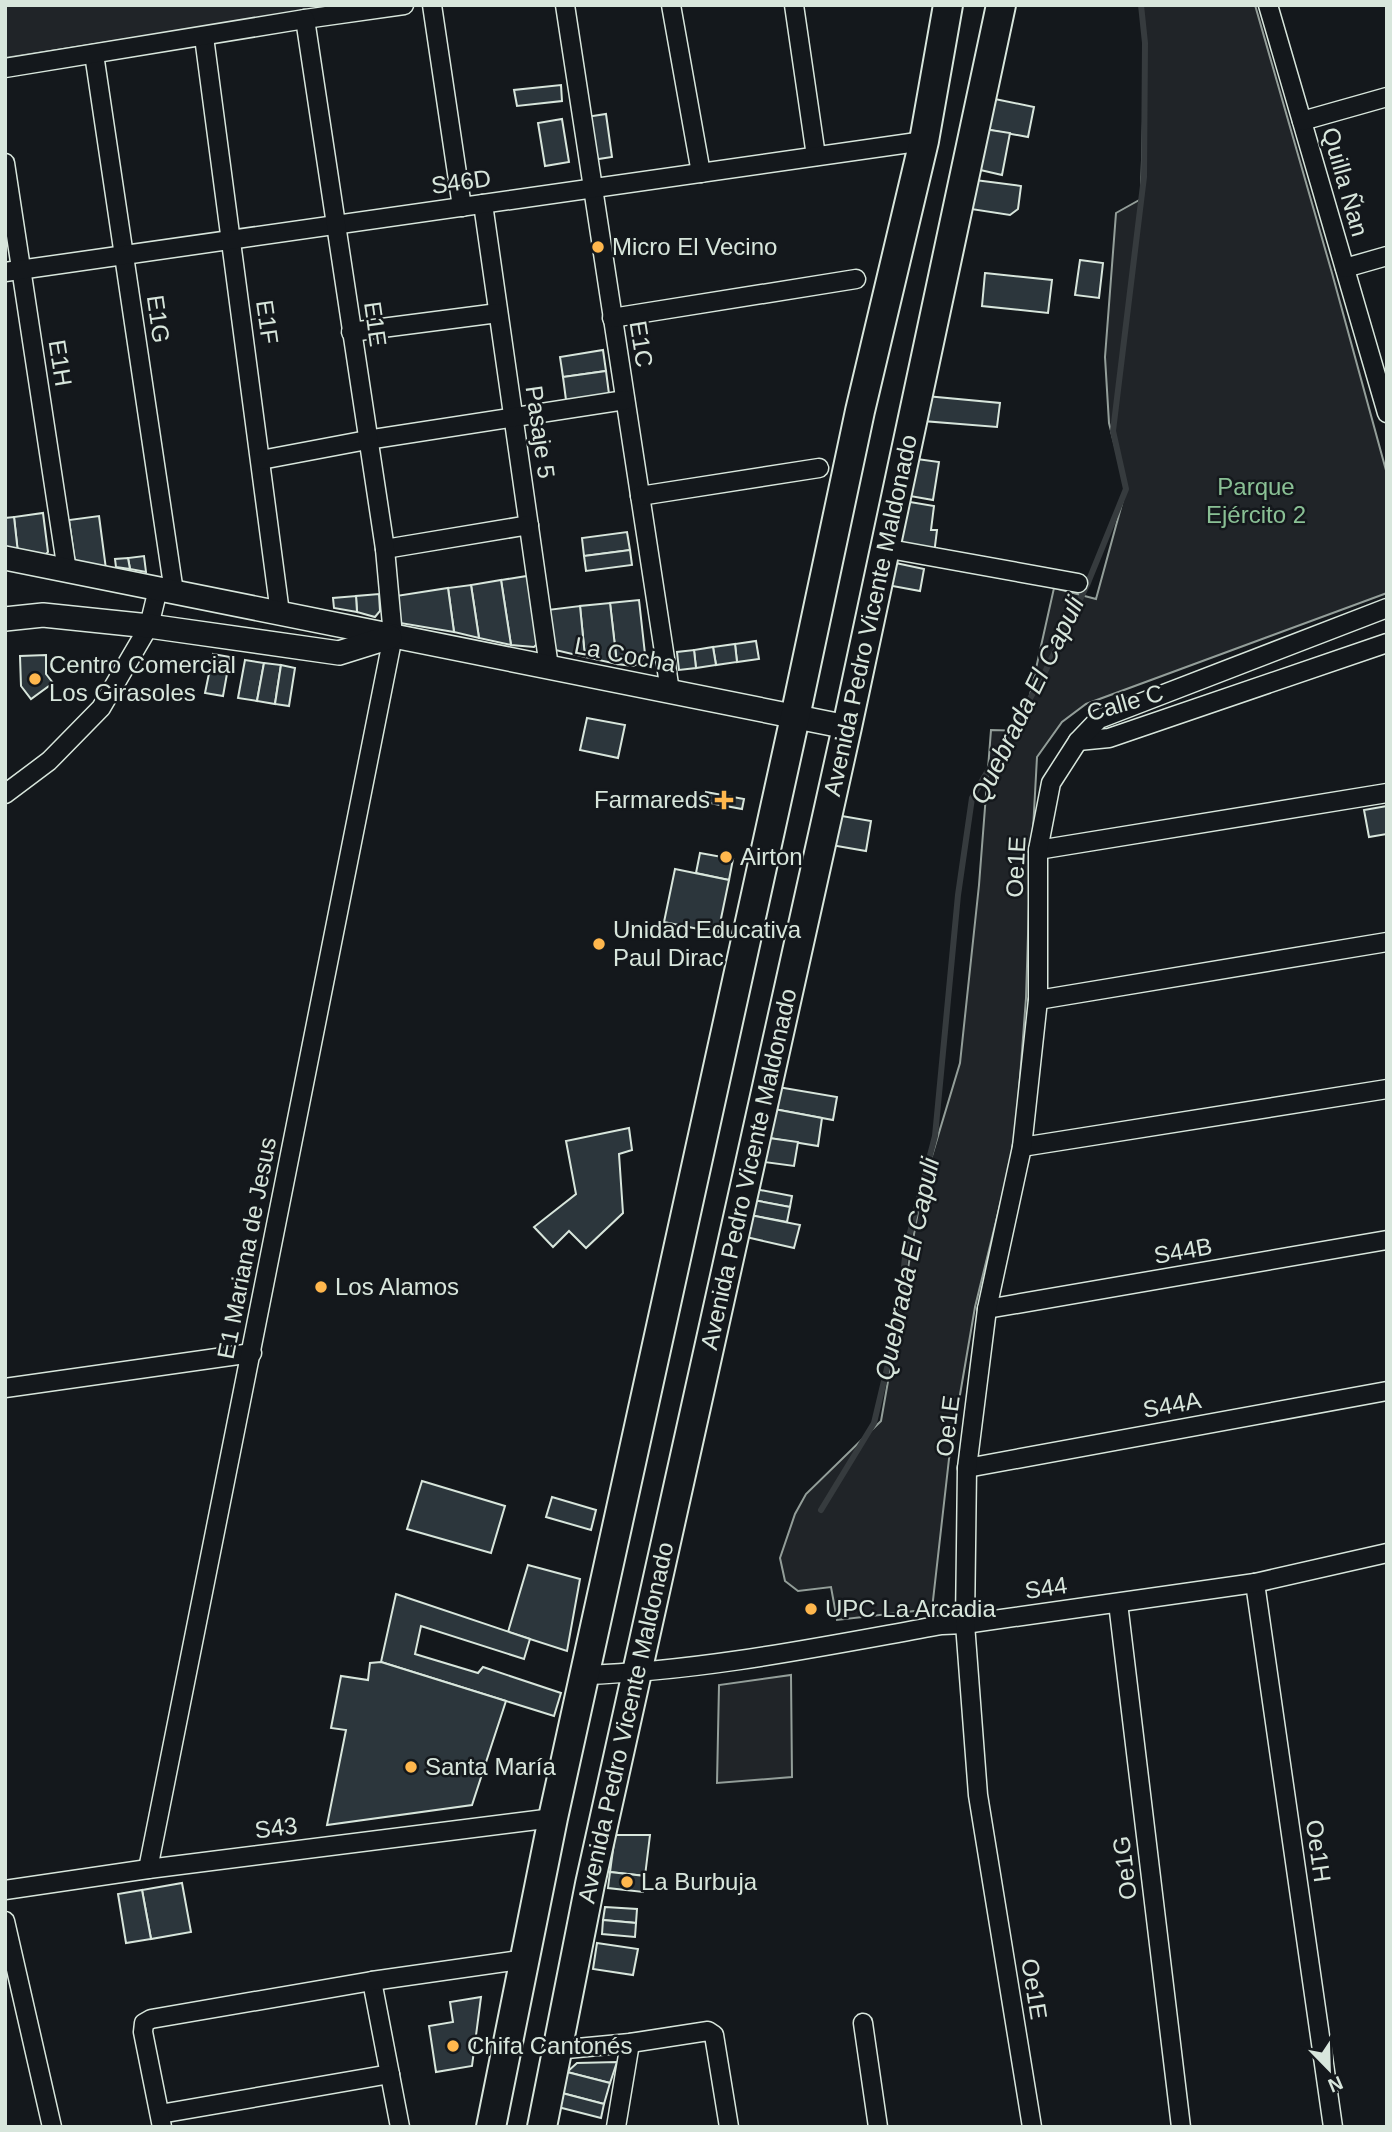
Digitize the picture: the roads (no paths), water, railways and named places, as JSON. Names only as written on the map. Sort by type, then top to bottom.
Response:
[{"type":"main road","name":"Avenida Pedro Vicente Maldonado","points":[[491,2127],[584,1675],[796,717],[860,411],[924,141],[948,5]]},
{"type":"main road","name":"Avenida Pedro Vicente Maldonado","points":[[542,2127],[590,1884],[847,727],[1001,5]]},
{"type":"street","points":[[5,68],[404,5]]},
{"type":"street","points":[[432,5],[462,207]]},
{"type":"street","name":"E1C","points":[[565,5],[670,691]]},
{"type":"street","points":[[671,5],[701,173]]},
{"type":"street","points":[[794,5],[816,156]]},
{"type":"street","name":"Quilla Ñan","points":[[1268,5],[1386,409]]},
{"type":"street","name":"E1E","points":[[305,19],[385,549],[393,636]]},
{"type":"street","name":"E1F","points":[[204,37],[280,613]]},
{"type":"street","name":"E1G","points":[[94,54],[124,255],[166,590]]},
{"type":"street","points":[[1302,121],[1387,97]]},
{"type":"street","name":"S46D","points":[[13,271],[924,141]]},
{"type":"street","name":"E1H","points":[[5,163],[13,271],[66,571]]},
{"type":"street","name":"Pasaje 5","points":[[483,204],[549,667]]},
{"type":"street","points":[[1345,268],[1387,256]]},
{"type":"street","points":[[612,318],[856,279]]},
{"type":"street","points":[[351,332],[498,313]]},
{"type":"street","points":[[261,460],[367,440],[625,400]]},
{"type":"street","points":[[640,496],[819,468]]},
{"type":"street","points":[[385,549],[529,525]]},
{"type":"street","points":[[884,548],[1078,583]]},
{"type":"street","name":"La Cocha","points":[[5,558],[847,727]]},
{"type":"street","points":[[5,794],[49,761],[100,708],[149,626],[166,590]]},
{"type":"street","name":"Calle C","points":[[1078,741],[1099,719],[1387,608]]},
{"type":"street","name":"La Cocha","points":[[5,619],[43,615],[149,626],[339,653],[393,636]]},
{"type":"street","name":"E1 Mariana de Jesus","points":[[148,1869],[393,636]]},
{"type":"street","name":"Calle C","points":[[1078,741],[1108,738],[1387,643]]},
{"type":"street","name":"Oe1E","points":[[1032,2127],[978,1795],[965,1625],[967,1468],[987,1309],[1022,1147],[1038,1000],[1038,850],[1051,783],[1078,741]]},
{"type":"street","points":[[1038,850],[1387,793]]},
{"type":"street","points":[[1038,1000],[1387,942]]},
{"type":"street","points":[[1022,1147],[1387,1089]]},
{"type":"street","name":"S44B","points":[[987,1309],[1387,1240]]},
{"type":"street","points":[[5,1388],[252,1353]]},
{"type":"street","name":"S44A","points":[[967,1468],[1387,1391]]},
{"type":"street","name":"S44","points":[[584,1675],[713,1664],[942,1625],[965,1625],[1255,1583],[1387,1553]]},
{"type":"street","name":"Oe1H","points":[[1255,1583],[1333,2127]]},
{"type":"street","name":"Oe1G","points":[[1118,1603],[1181,2127]]},
{"type":"street","name":"S43","points":[[5,1890],[148,1869],[553,1818]]},
{"type":"street","points":[[5,1922],[52,2127]]},
{"type":"street","points":[[390,2074],[161,2120],[143,2032],[144,2023],[151,2019],[372,1981],[526,1959]]},
{"type":"street","points":[[372,1981],[400,2127]]},
{"type":"street","points":[[863,2023],[878,2127]]},
{"type":"street","points":[[556,2050],[711,2032],[714,2035],[729,2127]]},
{"type":"street","points":[[616,2127],[630,2043]]},
{"type":"waterway","name":"Quebrada El Capuli","points":[[821,1510],[874,1423],[898,1322],[906,1248],[935,1136],[958,895],[972,798],[1043,676],[1087,585],[1126,489],[1113,431],[1144,177],[1145,43],[1141,5]]},
{"type":"place","name":"Micro El Vecino","points":[[598,247]]},
{"type":"place","name":"Centro Comercial Los Girasoles","points":[[35,679]]},
{"type":"place","name":"Farmareds","points":[[724,800]]},
{"type":"place","name":"Airton","points":[[726,857]]},
{"type":"place","name":"Unidad Educativa Paul Dirac","points":[[599,944]]},
{"type":"place","name":"Los Alamos","points":[[321,1287]]},
{"type":"place","name":"UPC La Arcadia","points":[[811,1609]]},
{"type":"place","name":"Santa María","points":[[411,1767]]},
{"type":"place","name":"La Burbuja","points":[[627,1882]]},
{"type":"place","name":"Chifa Cantonés","points":[[453,2046]]},
{"type":"park label","name":"Parque Ejército 2","points":[[1256,501]]}]
